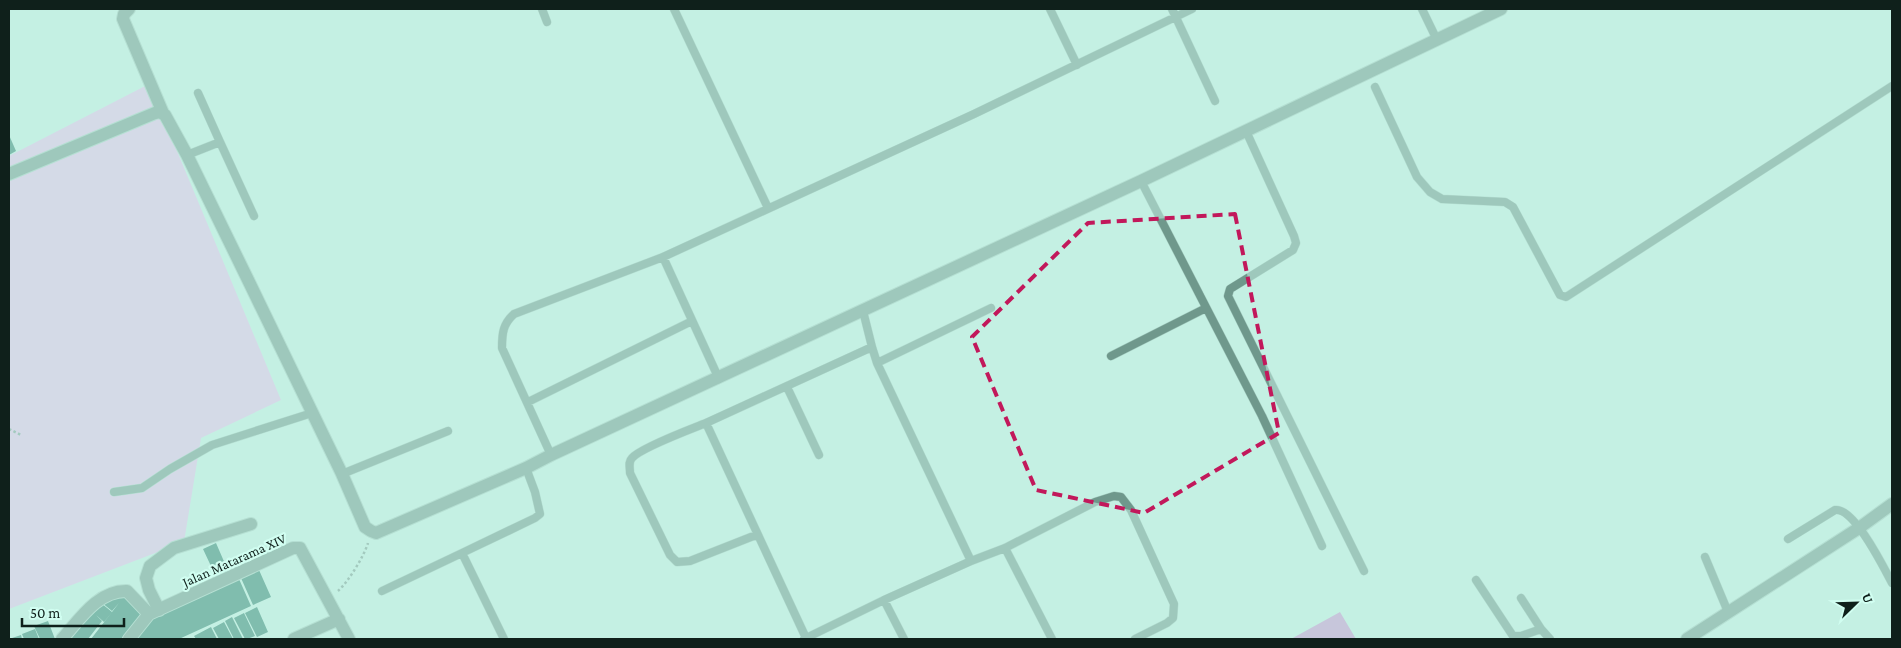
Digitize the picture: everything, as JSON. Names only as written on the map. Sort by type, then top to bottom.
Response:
[{"type":"street","points":[[129,9],[124,14],[123,19],[163,113],[187,155],[342,474],[365,527],[376,533],[526,468],[718,379],[1141,181],[1501,9]]},
{"type":"street","points":[[9,174],[154,113],[163,113]]},
{"type":"street","points":[[1687,639],[1859,528],[1892,504]]},
{"type":"street","points":[[154,612],[146,578],[150,566],[174,548],[251,524]]},
{"type":"street","name":"Jalan Matarama XIV","points":[[129,639],[154,612],[293,548],[300,548],[304,553],[328,599]]},
{"type":"street","points":[[62,639],[87,610],[113,593],[127,591],[154,612]]},
{"type":"street","points":[[328,599],[350,639]]},
{"type":"street","points":[[294,639],[339,619]]},
{"type":"lane","points":[[542,9],[548,22]]},
{"type":"lane","points":[[674,9],[768,208]]},
{"type":"lane","points":[[1050,9],[1077,65]]},
{"type":"lane","points":[[1172,9],[1215,102]]},
{"type":"lane","points":[[551,455],[502,348],[503,328],[514,314],[663,257],[1077,65],[1192,9]]},
{"type":"lane","points":[[1422,9],[1437,40]]},
{"type":"lane","points":[[1375,87],[1417,177],[1430,192],[1442,199],[1505,202],[1513,207],[1560,295],[1566,297],[1892,86]]},
{"type":"lane","points":[[198,93],[254,216]]},
{"type":"lane","points":[[1246,131],[1296,243],[1293,250],[1230,290],[1228,296],[1364,571]]},
{"type":"lane","points":[[187,155],[220,142]]},
{"type":"lane","points":[[1141,181],[1262,416],[1322,546]]},
{"type":"lane","points":[[663,257],[718,379]]},
{"type":"lane","points":[[877,363],[991,308]]},
{"type":"lane","points":[[1111,356],[1206,308]]},
{"type":"lane","points":[[863,311],[877,363],[971,561]]},
{"type":"lane","points":[[528,402],[692,321]]},
{"type":"lane","points":[[756,535],[690,561],[677,562],[670,555],[630,473],[629,462],[632,457],[661,442],[787,387],[872,347]]},
{"type":"lane","points":[[787,387],[819,455]]},
{"type":"lane","points":[[114,492],[142,488],[170,469],[212,445],[312,413]]},
{"type":"lane","points":[[706,423],[805,639],[884,600],[1005,548],[1095,502],[1114,496],[1121,496],[1131,510],[1174,604],[1172,618],[1167,623],[1135,639]]},
{"type":"lane","points":[[342,474],[448,431]]},
{"type":"lane","points":[[382,591],[540,514],[535,492],[526,468]]},
{"type":"lane","points":[[1788,538],[1838,510],[1847,515],[1871,544],[1892,583]]},
{"type":"lane","points":[[1005,548],[1052,639]]},
{"type":"lane","points":[[462,553],[504,639]]},
{"type":"lane","points":[[1705,557],[1728,612]]},
{"type":"lane","points":[[1476,580],[1513,636],[1521,636],[1541,629]]},
{"type":"lane","points":[[1521,598],[1541,629],[1550,639]]},
{"type":"lane","points":[[884,600],[904,639]]},
{"type":"path","points":[[9,429],[21,435]]},
{"type":"path","points":[[328,599],[341,588],[354,569],[366,550],[371,531]]},
{"type":"highlighted area","points":[[1235,214],[1279,433],[1144,513],[1036,490],[972,337],[1088,223]]},
{"type":"shaded area","points":[[149,84],[281,400],[201,438],[184,542],[9,609],[9,156]]},
{"type":"shaded area","points":[[1340,612],[1356,639],[1291,639]]},
{"type":"building","points":[[9,135],[16,151],[9,155]]},
{"type":"building","points":[[216,543],[229,573],[217,579],[203,549]]},
{"type":"building","points":[[259,570],[271,597],[253,605],[241,578]]},
{"type":"building","points":[[239,579],[251,606],[179,639],[134,639],[151,619]]},
{"type":"building","points":[[123,593],[144,611],[121,639],[91,639],[119,603],[112,611],[101,602]]},
{"type":"building","points":[[101,603],[112,612],[104,622],[96,615],[102,621],[88,639],[65,639]]},
{"type":"building","points":[[257,607],[268,632],[257,637],[245,613]]},
{"type":"building","points":[[244,613],[255,636],[247,639],[245,639],[234,618]]},
{"type":"building","points":[[232,617],[243,639],[234,639],[225,621]]},
{"type":"building","points":[[48,621],[55,639],[40,639],[34,626]]},
{"type":"building","points":[[224,622],[233,639],[219,639],[213,628]]},
{"type":"building","points":[[211,627],[217,639],[196,639],[194,636]]},
{"type":"building","points":[[35,629],[39,639],[24,639],[22,634]]},
{"type":"building","points":[[21,635],[22,639],[9,639]]}]
